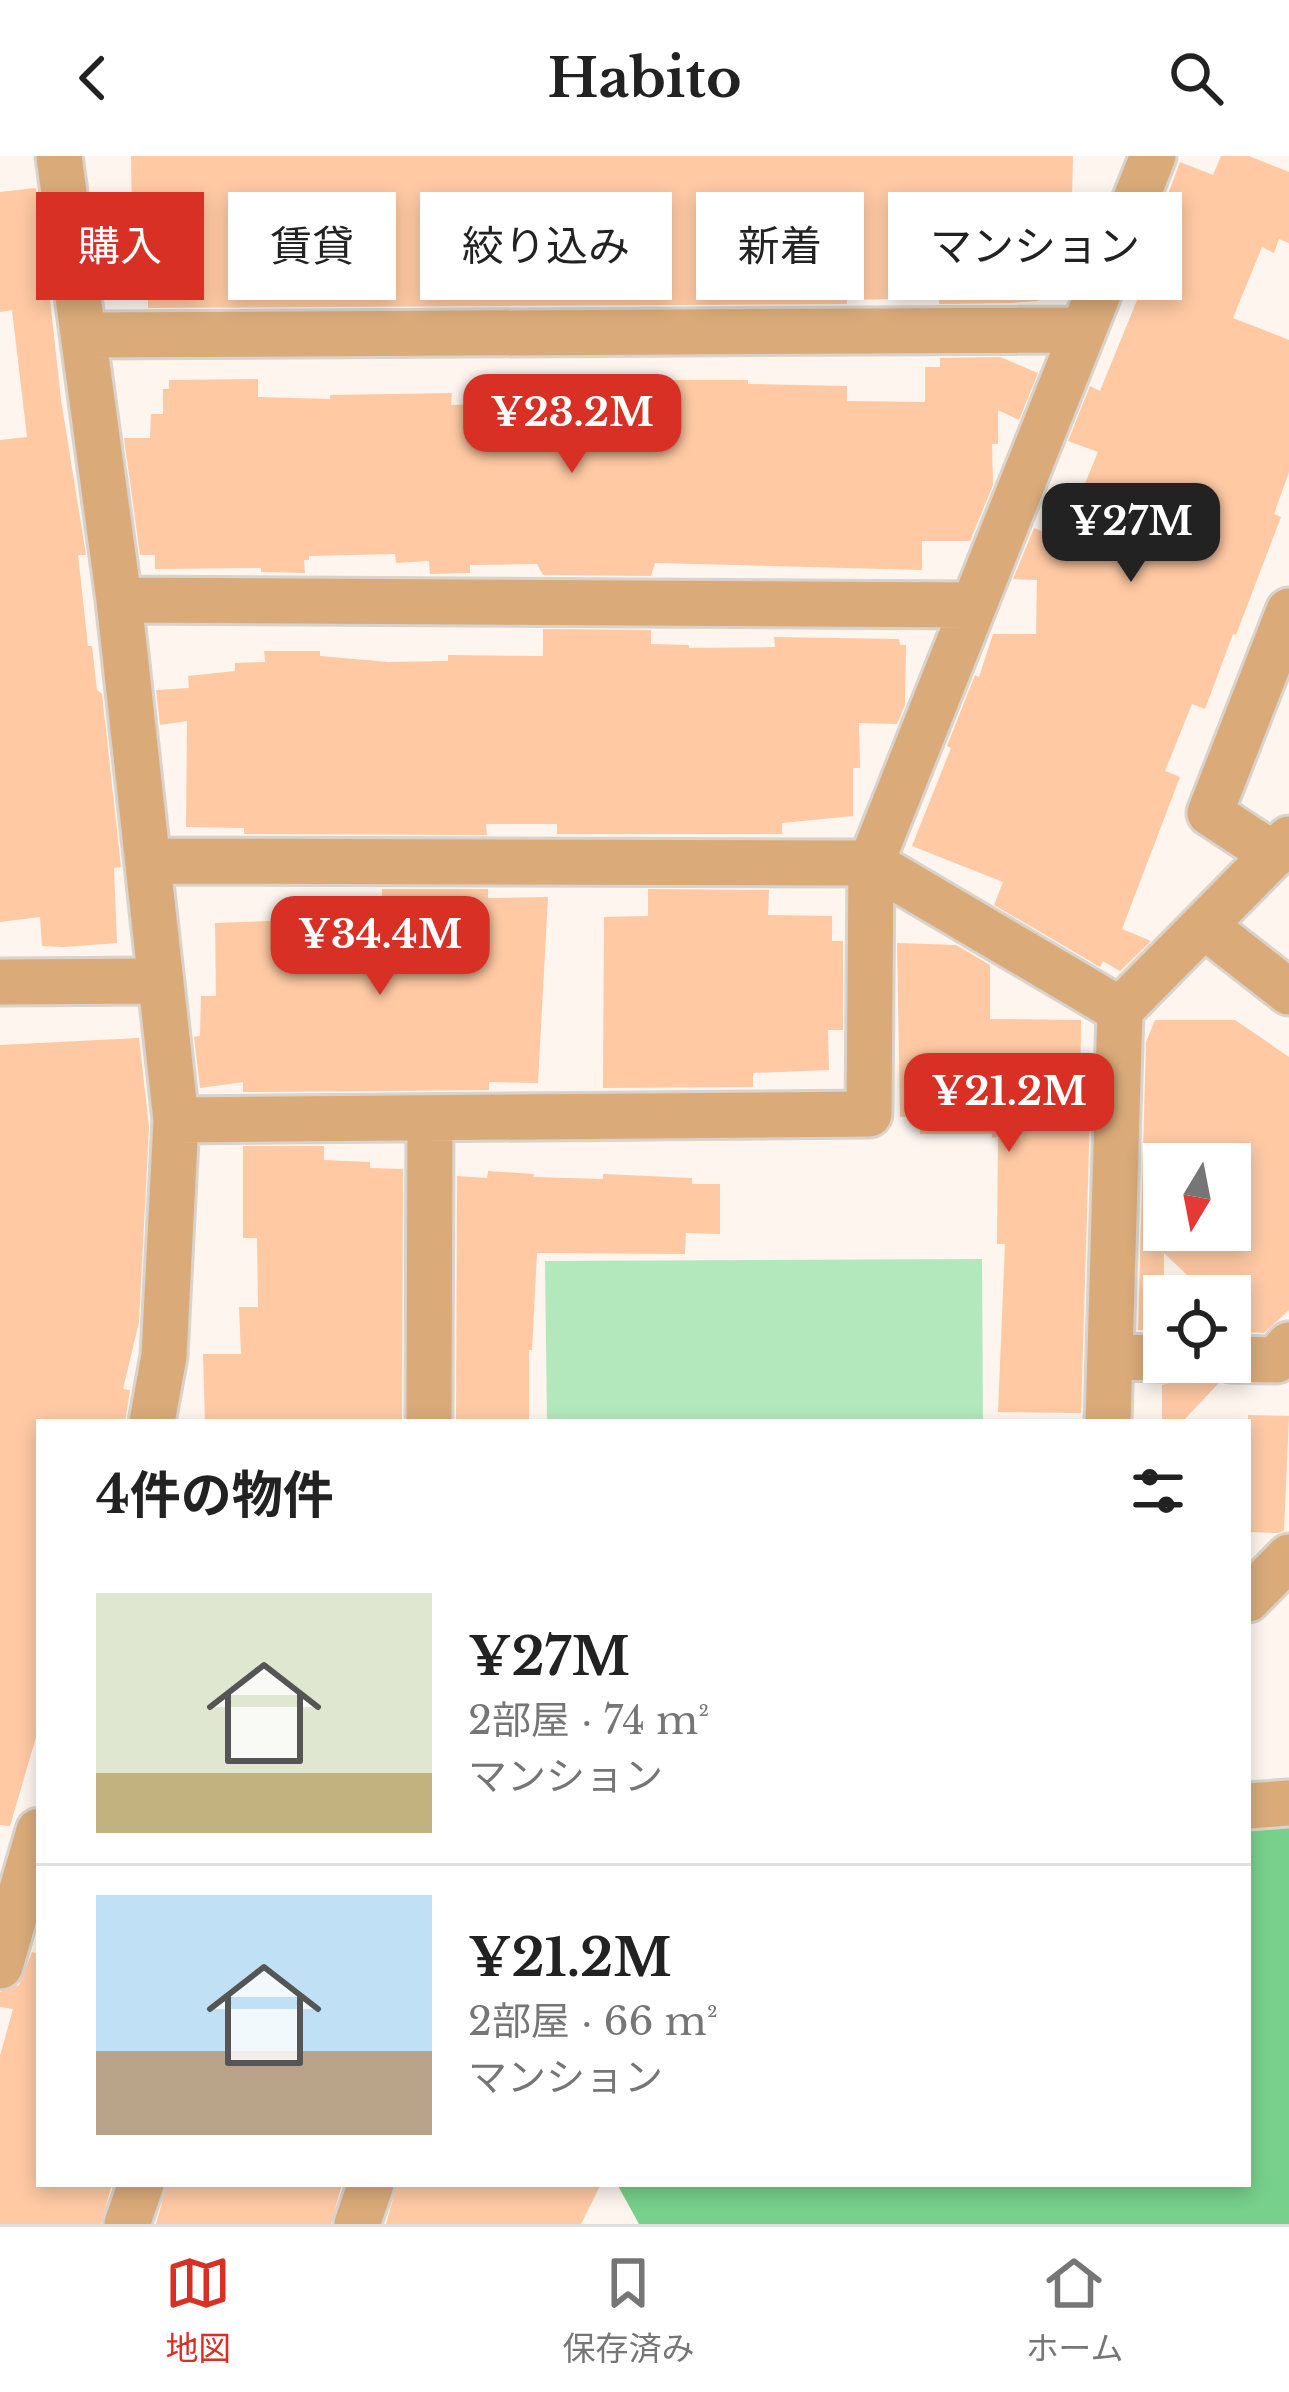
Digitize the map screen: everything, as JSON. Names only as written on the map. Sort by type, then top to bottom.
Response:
[{"type":"street","points":[[58,156],[118,600],[176,1120],[164,1356],[153,1419]]},
{"type":"street","points":[[176,1120],[869,1114],[871,863],[1153,156]]},
{"type":"street","points":[[84,335],[1083,330]]},
{"type":"street","points":[[118,600],[972,605]]},
{"type":"street","points":[[1108,1419],[1120,1010],[1282,847],[1210,813],[1289,611]]},
{"type":"street","points":[[149,861],[871,863],[1120,1010]]},
{"type":"street","points":[[1206,927],[1289,992]]},
{"type":"street","points":[[0,982],[158,981]]},
{"type":"street","points":[[428,1419],[430,1118]]},
{"type":"street","points":[[1251,1359],[1276,1360],[1289,1345]]},
{"type":"street","points":[[1110,1357],[1143,1358]]},
{"type":"street","points":[[1251,1596],[1289,1556]]},
{"type":"street","points":[[1251,1806],[1289,1803]]},
{"type":"street","points":[[0,1966],[36,1841]]},
{"type":"street","points":[[127,2224],[140,2187]]},
{"type":"street","points":[[357,2224],[370,2187]]},
{"type":"green space","points":[[982,1259],[983,1419],[547,1419],[545,1261]]},
{"type":"green space","points":[[1289,1817],[1289,2224],[639,2224],[619,2187],[1251,2187],[1251,1823]]},
{"type":"building","points":[[131,156],[1073,156],[1072,192],[888,192],[888,299],[864,300],[864,192],[696,192],[696,300],[847,300],[847,304],[148,308],[148,300],[204,300],[204,192],[132,192]]},
{"type":"building","points":[[1221,156],[1249,156],[1289,172],[1289,243],[1279,239],[1274,253],[1262,247],[1233,318],[1289,340],[1289,472],[1274,514],[1281,517],[1236,635],[1205,709],[1192,704],[1165,771],[1180,777],[1122,929],[1151,941],[1120,971],[1103,961],[1100,967],[994,905],[1003,882],[912,846],[993,634],[1036,634],[1037,580],[1013,579],[1034,528],[1062,539],[1098,452],[1068,441],[1090,386],[1100,391],[1137,300],[1182,300],[1182,192],[1169,192],[1180,162],[1213,175]]},
{"type":"building","points":[[36,188],[36,300],[50,300],[86,555],[78,555],[88,646],[92,646],[97,690],[102,694],[121,867],[114,868],[117,943],[42,946],[40,917],[0,922],[0,440],[27,437],[12,310],[0,312],[0,192]]},
{"type":"building","points":[[939,300],[1038,300],[1010,303],[939,304]]},
{"type":"building","points":[[1000,357],[1038,373],[1019,420],[998,410],[998,444],[992,444],[993,485],[970,541],[922,541],[922,570],[655,563],[651,576],[543,575],[537,564],[470,565],[470,573],[430,574],[429,561],[396,563],[395,554],[309,556],[304,560],[305,573],[261,572],[261,568],[155,569],[155,555],[140,555],[124,438],[150,438],[151,414],[163,414],[163,389],[169,389],[169,380],[258,379],[258,397],[452,393],[451,405],[628,398],[627,380],[748,380],[748,384],[847,386],[847,401],[925,402],[925,367],[940,367],[940,358]]},
{"type":"building","points":[[543,629],[651,630],[651,644],[689,648],[775,647],[774,637],[899,639],[900,645],[906,645],[905,705],[897,724],[859,723],[860,768],[853,768],[853,816],[782,823],[782,834],[557,834],[557,824],[486,824],[487,835],[244,834],[244,828],[186,827],[187,721],[160,725],[156,690],[189,688],[188,676],[235,671],[235,663],[265,662],[264,651],[320,651],[320,656],[388,662],[448,661],[448,655],[543,656]]},
{"type":"building","points":[[382,889],[488,889],[488,898],[548,897],[538,1083],[489,1082],[489,1090],[243,1092],[243,1082],[200,1088],[194,1037],[200,1036],[201,996],[216,996],[215,923],[381,917]]},
{"type":"building","points":[[648,889],[769,890],[768,915],[832,916],[832,941],[843,941],[843,1030],[828,1030],[829,1070],[753,1073],[753,1087],[603,1088],[604,917],[648,916]]},
{"type":"building","points":[[897,943],[956,945],[990,965],[990,1019],[1081,1020],[1080,1128],[1090,1115],[1081,1413],[998,1412],[1005,1244],[997,1244],[998,1137],[920,1134],[920,1116],[900,1117]]},
{"type":"building","points":[[1155,1020],[1235,1020],[1289,1057],[1289,1310],[1264,1333],[1251,1332],[1251,1275],[1187,1275],[1164,1253],[1164,1275],[1143,1275],[1143,1330],[1138,1330],[1143,1150],[1143,1251],[1251,1251],[1251,1143],[1143,1143],[1146,1042]]},
{"type":"building","points":[[139,1038],[149,1127],[139,1322],[123,1389],[130,1390],[125,1419],[36,1419],[36,1737],[10,1826],[0,1825],[0,1045]]},
{"type":"building","points":[[243,1146],[324,1146],[324,1160],[403,1169],[402,1419],[205,1419],[203,1354],[241,1354],[239,1307],[258,1307],[257,1238],[243,1238]]},
{"type":"building","points":[[488,1171],[533,1177],[692,1178],[692,1184],[720,1184],[720,1234],[686,1233],[685,1254],[537,1253],[529,1419],[456,1419],[457,1176],[487,1178]]},
{"type":"building","points":[[1219,1383],[1185,1419],[1162,1419],[1162,1385]]},
{"type":"building","points":[[1248,1415],[1289,1416],[1284,1531],[1278,1533],[1251,1532]]},
{"type":"building","points":[[32,1952],[36,1953],[36,2187],[111,2187],[101,2224],[0,2224],[0,2056],[13,2009],[0,2007],[0,1992],[19,1985]]},
{"type":"building","points":[[166,2187],[341,2187],[331,2224],[156,2224]]},
{"type":"building","points":[[396,2187],[600,2187],[581,2224],[386,2224]]}]
